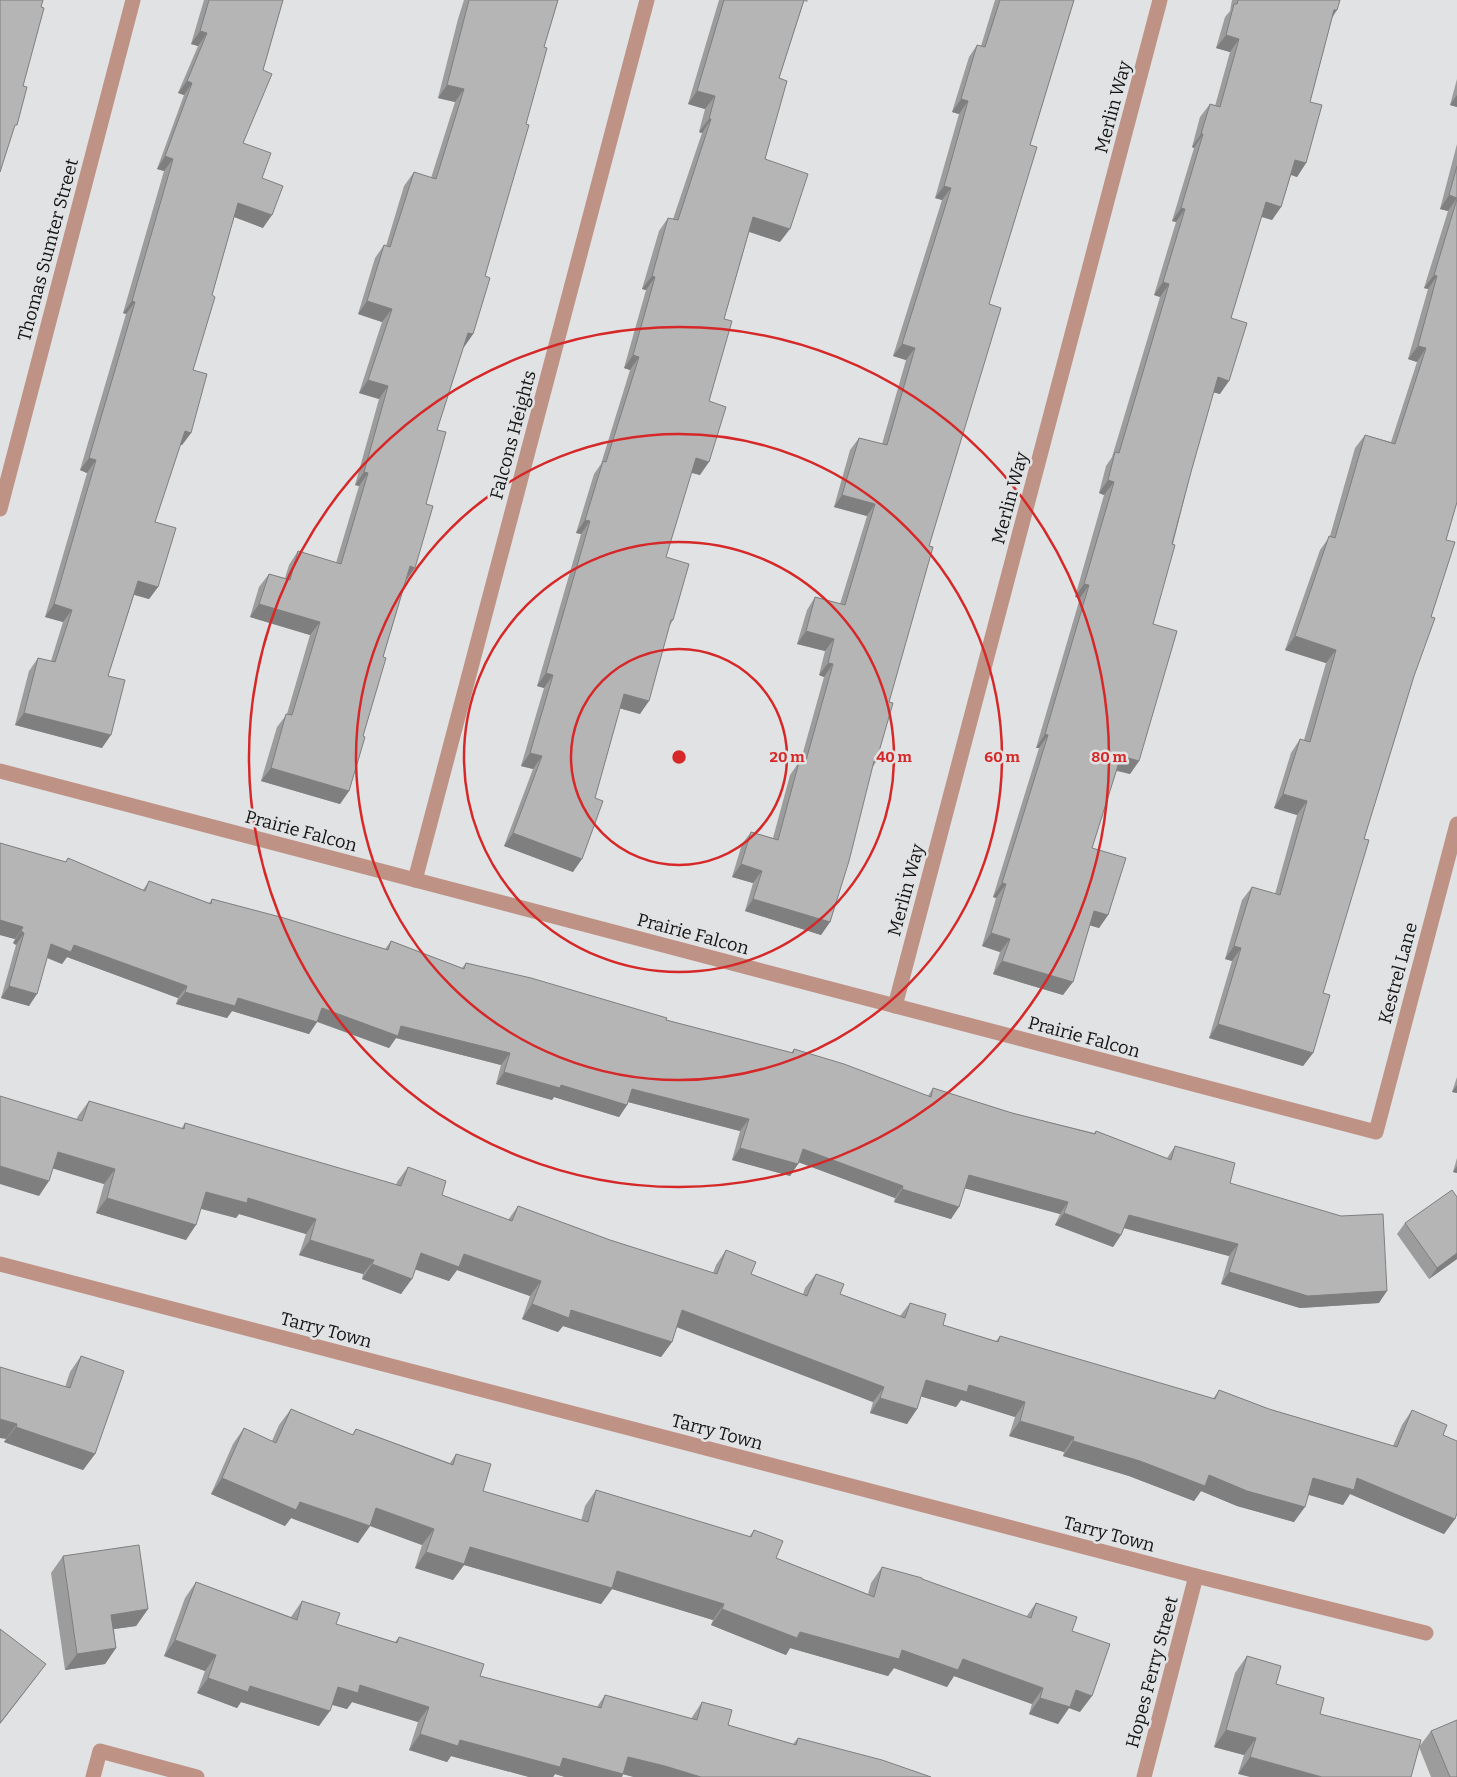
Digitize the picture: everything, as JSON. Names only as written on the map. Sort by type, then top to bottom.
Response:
[{"type":"street","name":"Thomas Sumter Street","points":[[0,509],[133,0]]},
{"type":"street","name":"Falcons Heights","points":[[415,880],[647,0]]},
{"type":"street","name":"Merlin Way","points":[[895,1006],[1160,0]]},
{"type":"street","name":"Prairie Falcon","points":[[0,772],[1376,1132]]},
{"type":"street","name":"Kestrel Lane","points":[[1376,1132],[1457,824]]},
{"type":"street","name":"Tarry Town","points":[[0,1264],[1196,1576],[1426,1633]]},
{"type":"street","name":"Hopes Ferry Street","points":[[1144,1777],[1196,1576]]},
{"type":"street","points":[[93,1777],[100,1751],[197,1777]]},
{"type":"building","points":[[0,0],[43,0],[41,7],[44,8],[23,86],[27,87],[17,125],[15,125],[0,172]]},
{"type":"building","points":[[209,0],[283,0],[263,70],[272,74],[243,143],[271,153],[262,178],[283,186],[272,215],[238,203],[212,295],[215,297],[193,370],[207,374],[191,433],[185,431],[155,522],[176,528],[158,587],[138,581],[108,676],[125,680],[111,735],[24,713],[38,658],[55,662],[72,610],[54,604],[96,460],[89,458],[135,302],[132,301],[173,159],[165,156],[192,83],[187,81],[207,33],[200,31]]},
{"type":"building","points":[[469,0],[558,0],[544,47],[547,48],[526,124],[529,125],[485,276],[490,278],[473,334],[468,333],[437,430],[446,432],[426,504],[433,506],[415,568],[410,566],[383,657],[386,658],[349,791],[271,768],[286,714],[292,715],[320,622],[259,604],[269,574],[290,580],[298,551],[341,564],[368,473],[364,472],[388,386],[368,380],[392,309],[367,301],[384,245],[390,247],[414,172],[436,179],[464,89],[447,85]]},
{"type":"building","points":[[724,0],[804,0],[779,78],[787,81],[765,159],[808,174],[790,229],[753,217],[724,319],[732,321],[709,401],[726,407],[709,462],[696,458],[666,557],[689,564],[673,620],[671,620],[649,701],[624,694],[595,798],[603,801],[582,859],[513,833],[542,756],[530,753],[553,675],[546,673],[590,521],[585,520],[603,461],[606,462],[639,357],[633,355],[655,277],[652,276],[668,218],[678,220],[711,119],[709,119],[715,96],[697,91]]},
{"type":"building","points":[[1000,0],[1074,0],[1030,145],[1037,147],[989,304],[1001,308],[929,546],[933,547],[889,702],[893,703],[876,762],[874,761],[849,861],[830,922],[753,899],[762,871],[741,864],[751,832],[778,840],[799,762],[805,764],[833,664],[828,663],[834,639],[806,631],[815,597],[845,605],[875,504],[842,495],[859,438],[887,445],[915,348],[902,344],[951,188],[944,186],[968,101],[961,99],[977,45],[985,47]]},
{"type":"building","points":[[1238,0],[1340,0],[1337,10],[1334,10],[1310,102],[1322,105],[1306,163],[1295,160],[1281,207],[1266,202],[1231,318],[1247,323],[1229,381],[1218,377],[1172,544],[1175,545],[1153,624],[1177,631],[1139,761],[1121,756],[1092,848],[1126,858],[1108,915],[1094,911],[1073,982],[1002,961],[1010,939],[991,933],[1006,884],[1002,883],[1048,735],[1045,734],[1089,585],[1084,584],[1114,482],[1108,480],[1115,452],[1119,453],[1169,284],[1163,282],[1185,209],[1181,208],[1203,134],[1201,134],[1210,104],[1220,107],[1239,39],[1226,35],[1234,4],[1237,4]]},
{"type":"building","points":[[1457,166],[1457,198],[1449,195]]},
{"type":"building","points":[[1457,199],[1457,502],[1446,540],[1455,542],[1431,617],[1435,618],[1414,676],[1364,839],[1369,840],[1323,993],[1330,995],[1313,1053],[1218,1024],[1241,948],[1234,946],[1252,887],[1280,895],[1307,801],[1283,794],[1300,739],[1310,742],[1336,650],[1295,636],[1329,536],[1335,538],[1365,435],[1395,444],[1426,348],[1418,346],[1437,276],[1434,275]]},
{"type":"building","points":[[0,843],[66,862],[68,858],[145,891],[149,881],[211,904],[212,899],[284,918],[388,950],[391,941],[464,969],[466,963],[531,978],[667,1018],[666,1020],[793,1053],[794,1049],[844,1064],[931,1097],[933,1088],[1012,1113],[1095,1134],[1096,1131],[1171,1160],[1175,1146],[1235,1163],[1230,1183],[1341,1216],[1383,1214],[1387,1291],[1308,1296],[1229,1272],[1238,1244],[1129,1215],[1121,1235],[1064,1213],[1068,1202],[969,1175],[959,1207],[902,1189],[903,1186],[803,1149],[798,1164],[740,1148],[749,1119],[632,1089],[627,1105],[561,1085],[560,1088],[504,1072],[510,1053],[401,1026],[398,1036],[322,1008],[317,1022],[238,998],[235,1006],[185,992],[187,986],[74,945],[71,952],[51,944],[37,994],[9,986],[24,933],[21,931],[23,927],[0,920]]},
{"type":"building","points":[[0,1096],[82,1121],[89,1101],[184,1129],[185,1123],[401,1186],[408,1167],[446,1181],[442,1195],[512,1221],[518,1206],[610,1240],[717,1274],[726,1250],[756,1262],[751,1274],[807,1296],[816,1274],[844,1284],[840,1294],[905,1318],[910,1303],[946,1314],[943,1325],[998,1342],[1000,1336],[1215,1399],[1219,1390],[1269,1409],[1397,1447],[1412,1410],[1447,1425],[1443,1435],[1457,1441],[1457,1513],[1455,1519],[1357,1478],[1354,1490],[1313,1478],[1305,1507],[1247,1491],[1209,1475],[1205,1486],[1140,1461],[1073,1441],[1074,1437],[1020,1421],[1025,1402],[969,1385],[967,1392],[926,1380],[917,1409],[880,1398],[884,1387],[682,1310],[672,1342],[571,1310],[569,1318],[532,1304],[541,1281],[464,1254],[459,1267],[421,1253],[412,1279],[372,1264],[374,1260],[310,1240],[316,1219],[248,1198],[247,1203],[206,1192],[196,1225],[107,1198],[115,1169],[58,1152],[49,1181],[0,1166]]},
{"type":"building","points":[[1452,1190],[1457,1197],[1457,1253],[1437,1268],[1405,1223]]},
{"type":"building","points":[[81,1356],[124,1371],[95,1454],[16,1427],[17,1424],[0,1419],[0,1367],[70,1388]]},
{"type":"building","points":[[291,1409],[353,1435],[356,1429],[453,1465],[456,1454],[491,1464],[483,1491],[588,1522],[596,1490],[751,1537],[754,1530],[783,1541],[776,1558],[874,1597],[882,1567],[922,1578],[1031,1618],[1036,1603],[1077,1617],[1072,1631],[1110,1644],[1092,1696],[1076,1690],[1070,1707],[1040,1698],[1043,1688],[963,1659],[958,1670],[902,1650],[899,1659],[800,1632],[797,1638],[722,1609],[724,1604],[617,1571],[612,1588],[470,1547],[464,1564],[426,1552],[434,1529],[376,1508],[370,1526],[300,1502],[296,1510],[222,1478],[244,1428],[276,1443]]},
{"type":"building","points":[[139,1545],[148,1609],[111,1615],[116,1648],[77,1654],[63,1556]]},
{"type":"building","points":[[196,1582],[297,1620],[302,1601],[340,1613],[336,1624],[397,1643],[399,1637],[484,1664],[480,1676],[601,1708],[605,1695],[697,1720],[702,1702],[732,1710],[728,1725],[796,1745],[798,1738],[882,1760],[931,1777],[701,1777],[628,1757],[623,1774],[563,1758],[560,1767],[460,1740],[458,1746],[420,1734],[429,1707],[360,1685],[358,1693],[338,1687],[330,1711],[250,1686],[248,1692],[208,1678],[216,1655],[175,1640]]},
{"type":"building","points":[[0,1629],[46,1664],[0,1723]]},
{"type":"building","points":[[1247,1656],[1281,1666],[1276,1684],[1324,1698],[1320,1714],[1421,1740],[1411,1777],[1322,1777],[1250,1757],[1256,1738],[1226,1730]]},
{"type":"building","points":[[1457,1720],[1457,1777],[1450,1777],[1431,1731]]}]
